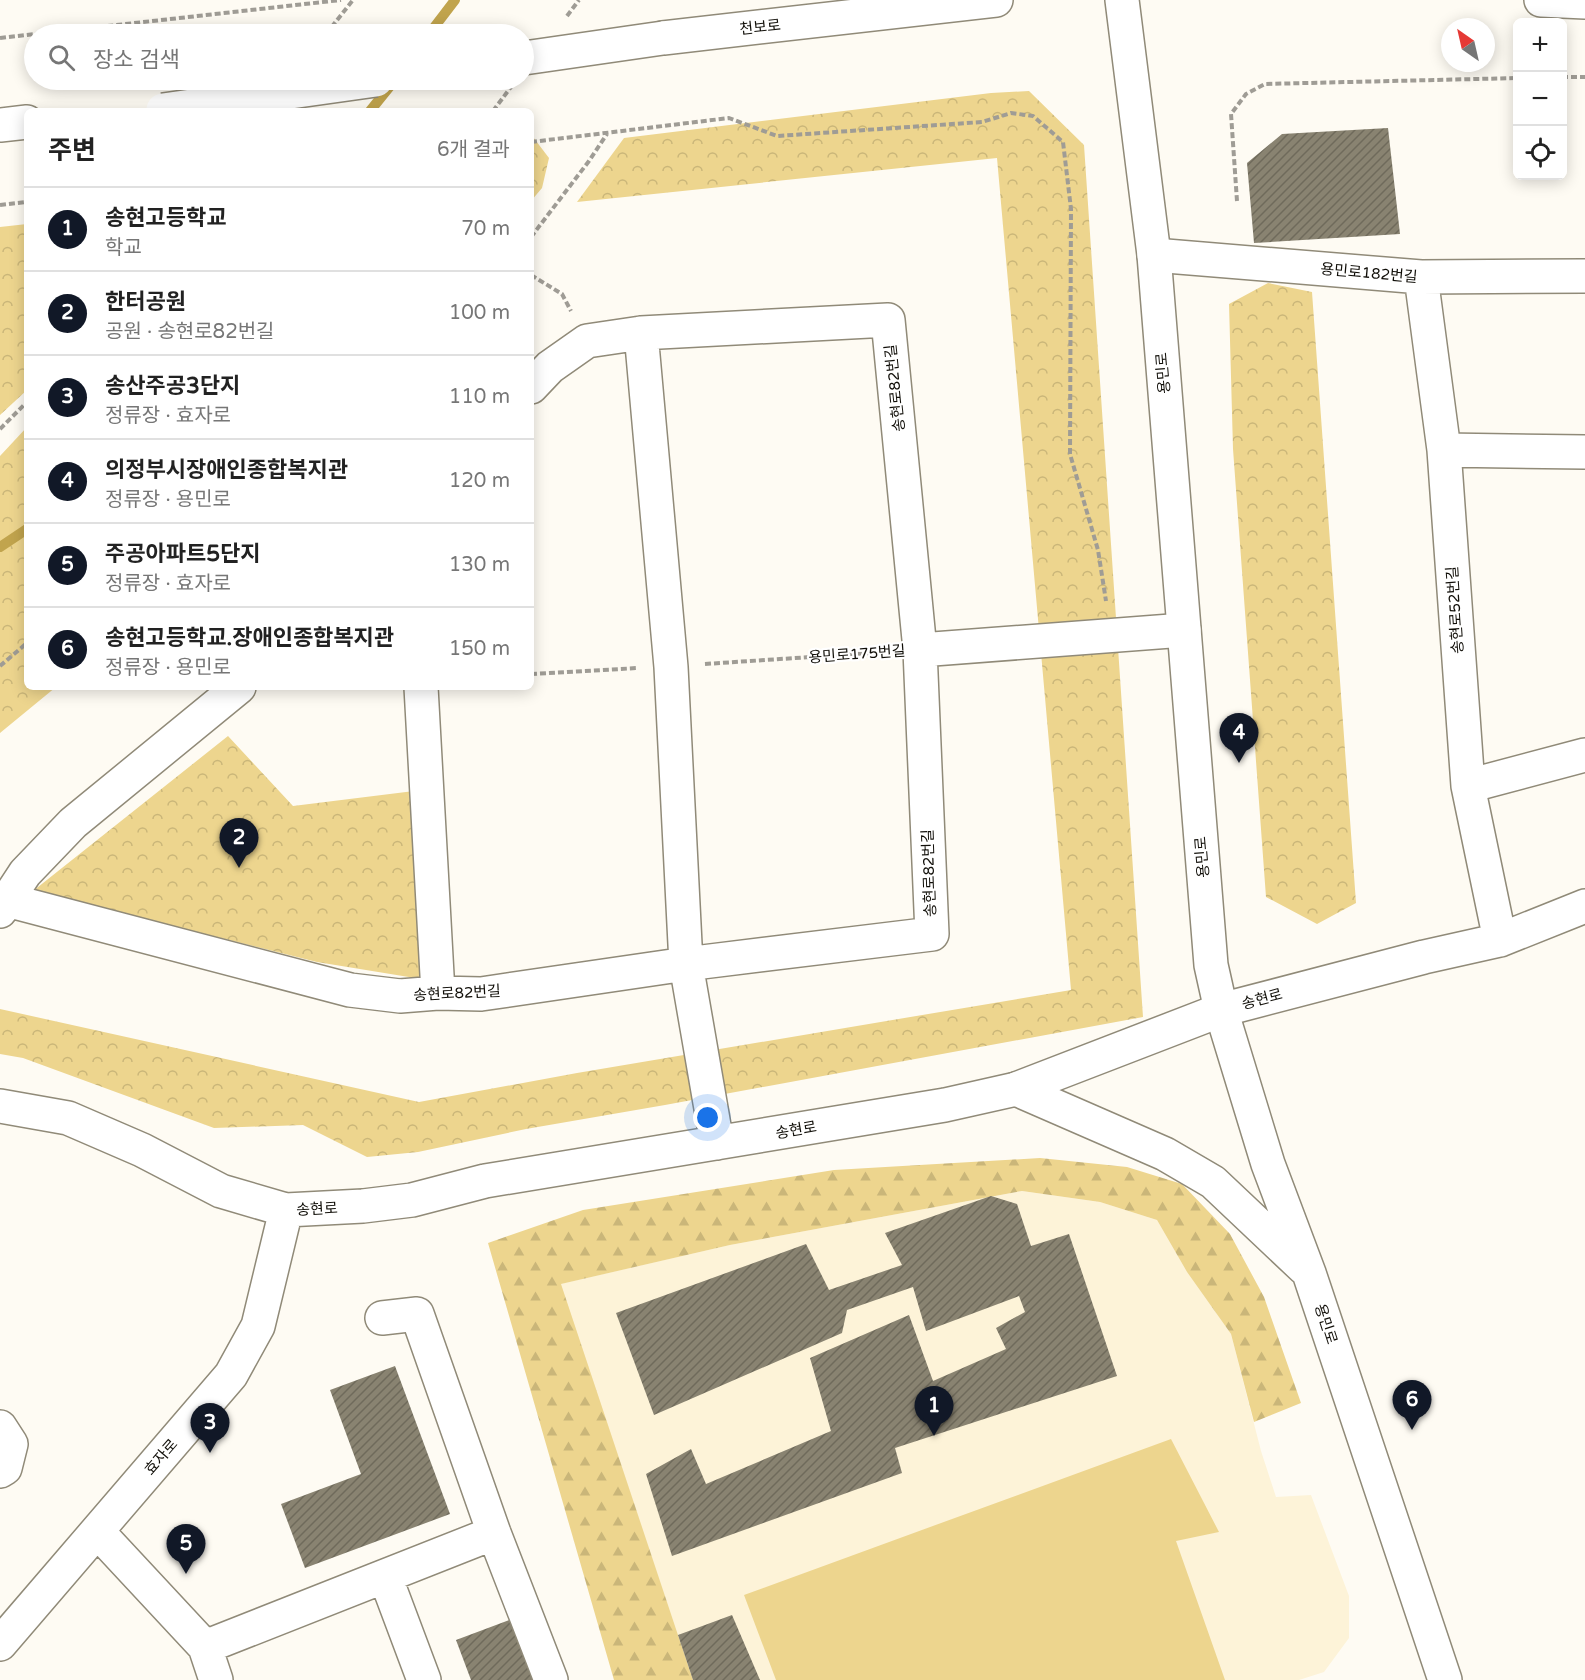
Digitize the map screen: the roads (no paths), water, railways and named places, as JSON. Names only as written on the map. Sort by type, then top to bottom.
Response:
[{"type":"street","name":"천보로","points":[[534,67],[663,38],[996,0]]},
{"type":"street","name":"용민로","points":[[1122,0],[1154,255],[1211,965],[1221,1010],[1268,1164],[1309,1273],[1445,1680]]},
{"type":"street","points":[[1541,0],[1585,2]]},
{"type":"street","points":[[177,108],[305,90]]},
{"type":"street","points":[[0,125],[24,122]]},
{"type":"street","name":"용민로182번길","points":[[1154,255],[1421,278],[1585,276]]},
{"type":"street","name":"송현로52번길","points":[[1421,278],[1444,450],[1468,786],[1500,940]]},
{"type":"street","name":"송현로82번길","points":[[234,690],[73,823],[25,873],[3,906],[350,990],[400,996],[438,993],[481,994],[686,964],[932,934],[920,650],[888,320],[641,333],[587,341],[550,367],[534,384]]},
{"type":"street","points":[[641,333],[671,666],[686,964],[717,1143]]},
{"type":"street","points":[[1444,450],[1585,452]]},
{"type":"street","name":"용민로175번길","points":[[920,650],[1184,630]]},
{"type":"street","points":[[421,690],[438,993]]},
{"type":"street","points":[[1468,786],[1585,755]]},
{"type":"street","name":"송현로","points":[[0,1106],[68,1118],[142,1150],[221,1191],[286,1210],[363,1206],[412,1200],[485,1181],[945,1104],[1016,1089],[1221,1010],[1424,957],[1500,940],[1585,906]]},
{"type":"street","points":[[1016,1089],[1165,1154],[1214,1182],[1309,1273]]},
{"type":"street","name":"효자로","points":[[0,1644],[231,1375],[258,1326],[286,1210]]},
{"type":"street","points":[[382,1318],[417,1314],[494,1533],[551,1680]]},
{"type":"street","points":[[0,1428],[11,1444],[5,1468],[0,1471]]},
{"type":"street","points":[[97,1531],[205,1647],[216,1680]]},
{"type":"street","points":[[205,1647],[494,1533]]},
{"type":"street","points":[[385,1576],[424,1680]]},
{"type":"waterway","points":[[437,24],[455,0]]},
{"type":"waterway","points":[[372,108],[387,90]]},
{"type":"waterway","points":[[0,547],[24,531]]},
{"type":"place","name":"의정부시장애인종합복지관","points":[[1239,763]]},
{"type":"place","name":"한터공원","points":[[239,868]]},
{"type":"place","name":"송현고등학교.장애인종합복지관","points":[[1412,1430]]},
{"type":"place","name":"송현고등학교","points":[[934,1436]]},
{"type":"place","name":"송산주공3단지","points":[[210,1453]]},
{"type":"place","name":"주공아파트5단지","points":[[186,1574]]}]
